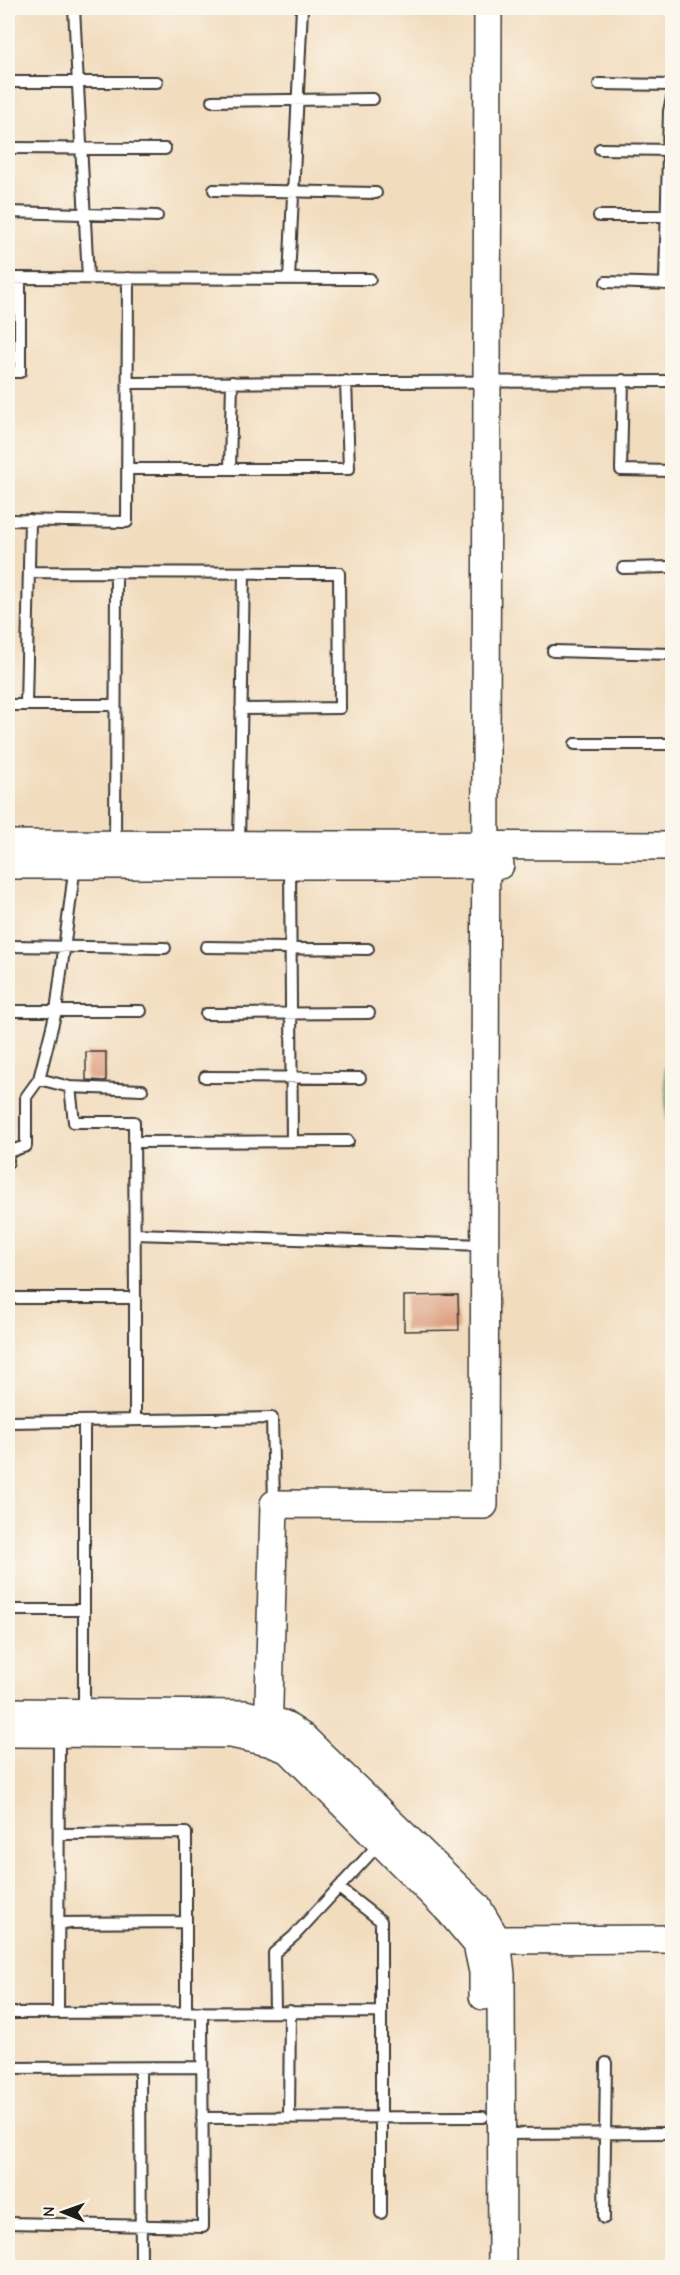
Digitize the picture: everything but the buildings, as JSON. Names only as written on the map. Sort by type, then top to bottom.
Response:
[{"type":"street","points":[[268,1731],[274,1504],[484,1505],[488,8]]},
{"type":"street","points":[[8,844],[76,855],[290,866],[672,846]]},
{"type":"street","points":[[8,865],[76,855],[115,845],[239,846],[672,865]]},
{"type":"street","points":[[8,1712],[244,1714],[289,1750],[450,1912],[487,1942],[672,1939]]},
{"type":"street","points":[[8,1733],[231,1734],[268,1731],[283,1724],[303,1737],[477,1906],[487,1942],[501,1974],[483,2268]]},
{"type":"street","points":[[493,2125],[502,2268]]},
{"type":"lane","points":[[74,8],[88,278]]},
{"type":"lane","points":[[289,279],[302,8]]},
{"type":"lane","points":[[8,82],[157,82]]},
{"type":"lane","points":[[599,84],[672,85]]},
{"type":"lane","points":[[606,282],[668,284],[669,111],[672,98]]},
{"type":"lane","points":[[212,101],[372,99]]},
{"type":"lane","points":[[8,148],[165,148]]},
{"type":"lane","points":[[600,149],[670,150]]},
{"type":"lane","points":[[214,190],[376,192]]},
{"type":"lane","points":[[8,212],[157,216]]},
{"type":"lane","points":[[599,216],[669,216]]},
{"type":"lane","points":[[8,278],[370,279]]},
{"type":"lane","points":[[8,372],[20,372],[20,278]]},
{"type":"lane","points":[[8,520],[127,522],[128,278]]},
{"type":"lane","points":[[623,380],[621,470],[672,471]]},
{"type":"lane","points":[[127,469],[349,469],[346,381]]},
{"type":"lane","points":[[128,382],[672,381]]},
{"type":"lane","points":[[230,469],[232,382]]},
{"type":"lane","points":[[26,705],[30,520]]},
{"type":"lane","points":[[623,568],[672,567]]},
{"type":"lane","points":[[29,572],[339,573],[340,708],[241,709]]},
{"type":"lane","points":[[115,845],[116,572]]},
{"type":"lane","points":[[239,846],[244,573]]},
{"type":"lane","points":[[553,651],[672,654]]},
{"type":"lane","points":[[8,705],[115,705]]},
{"type":"lane","points":[[575,744],[672,744]]},
{"type":"lane","points":[[8,1162],[8,1152],[26,1146],[26,1098],[39,1079],[56,1011],[76,855]]},
{"type":"lane","points":[[290,866],[292,1140]]},
{"type":"lane","points":[[8,946],[165,948]]},
{"type":"lane","points":[[206,947],[368,949]]},
{"type":"lane","points":[[8,1011],[141,1011]]},
{"type":"lane","points":[[206,1014],[369,1013]]},
{"type":"lane","points":[[205,1077],[360,1078]]},
{"type":"lane","points":[[39,1079],[70,1088],[142,1090]]},
{"type":"lane","points":[[70,1088],[74,1122],[134,1122],[135,1420]]},
{"type":"lane","points":[[134,1142],[348,1141]]},
{"type":"lane","points":[[135,1234],[485,1245]]},
{"type":"lane","points":[[8,1298],[135,1298]]},
{"type":"lane","points":[[8,1422],[272,1418],[274,1504]]},
{"type":"lane","points":[[84,1421],[84,1713]]},
{"type":"lane","points":[[8,1610],[84,1610]]},
{"type":"lane","points":[[58,2013],[59,1733]]},
{"type":"lane","points":[[59,1834],[186,1833],[186,2012]]},
{"type":"lane","points":[[274,2011],[274,1953],[294,1936],[381,1843]]},
{"type":"lane","points":[[339,1888],[381,1921],[381,2213]]},
{"type":"lane","points":[[58,1923],[186,1922]]},
{"type":"lane","points":[[289,2118],[290,2011]]},
{"type":"lane","points":[[8,2223],[203,2227],[202,2012]]},
{"type":"lane","points":[[8,2013],[381,2012]]},
{"type":"lane","points":[[604,2218],[606,2063]]},
{"type":"lane","points":[[8,2068],[202,2067]]},
{"type":"lane","points":[[140,2068],[141,2268]]},
{"type":"lane","points":[[202,2118],[381,2117],[605,2133],[672,2133]]},
{"type":"green space","points":[[672,1066],[672,1262],[665,1067]]}]
